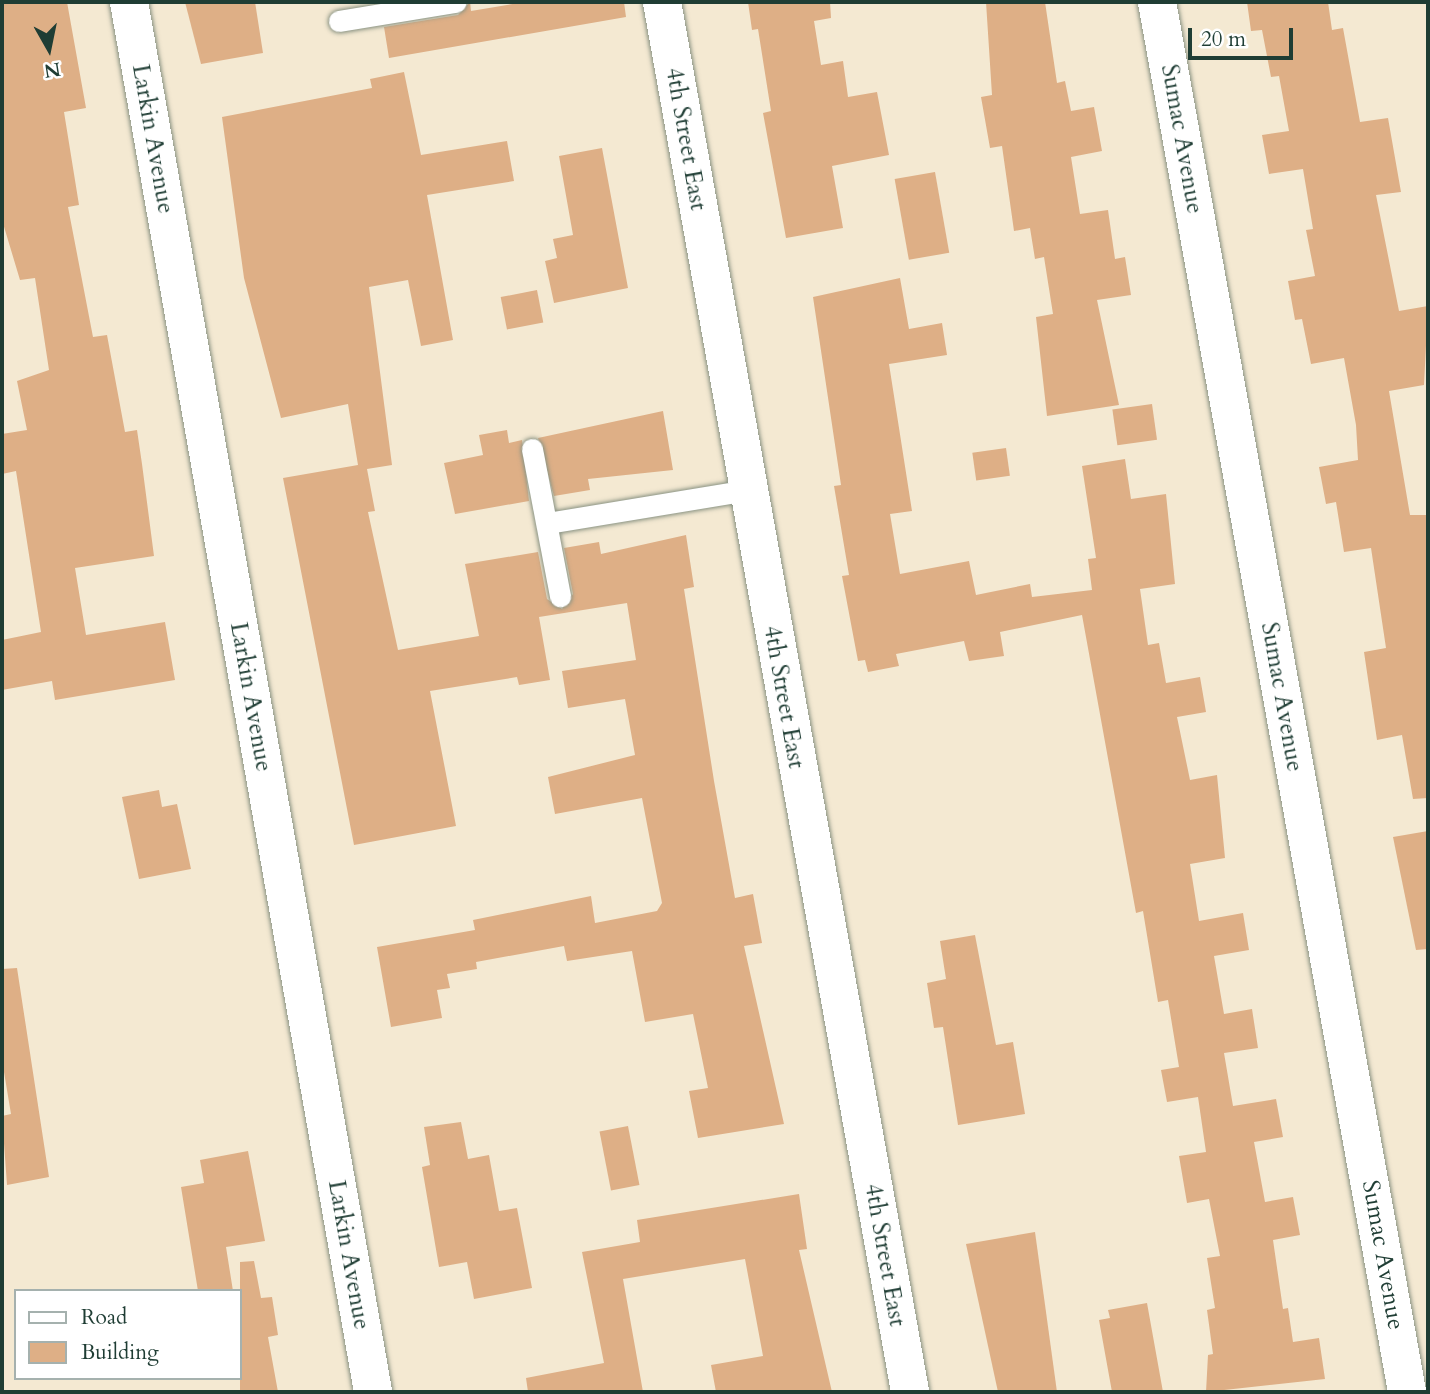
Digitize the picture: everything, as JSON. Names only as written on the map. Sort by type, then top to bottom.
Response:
[{"type":"street","name":"Larkin Avenue","points":[[129,2],[373,1392]]},
{"type":"street","name":"4th Street East","points":[[662,2],[910,1392]]},
{"type":"street","name":"Sumac Avenue","points":[[1157,2],[1407,1392]]},
{"type":"lane","points":[[339,21],[454,2]]},
{"type":"lane","points":[[532,449],[560,596]]},
{"type":"lane","points":[[548,523],[747,490]]},
{"type":"building","points":[[2,2],[67,2],[86,108],[64,112],[79,205],[68,207],[93,337],[107,335],[125,432],[137,430],[142,464],[154,556],[75,568],[86,635],[165,622],[175,680],[55,700],[52,681],[2,690],[2,640],[41,632],[16,471],[2,474],[2,434],[27,430],[17,381],[49,370],[35,278],[20,280],[2,220]]},
{"type":"building","points":[[185,2],[255,2],[263,53],[201,64]]},
{"type":"building","points":[[470,2],[471,11],[524,2],[624,2],[626,17],[389,58],[384,27],[458,15]]},
{"type":"building","points":[[748,2],[830,2],[831,18],[814,21],[821,65],[843,61],[848,97],[877,92],[889,155],[832,166],[843,228],[786,238],[763,113],[771,111],[758,29],[752,30]]},
{"type":"building","points":[[986,2],[1045,2],[1057,83],[1065,81],[1071,111],[1094,107],[1102,151],[1071,157],[1080,214],[1108,210],[1115,259],[1125,257],[1131,295],[1097,300],[1119,405],[1047,416],[1036,317],[1053,314],[1044,257],[1035,259],[1030,228],[1014,231],[1002,146],[990,148],[981,97],[992,95]]},
{"type":"building","points":[[1247,2],[1328,2],[1332,30],[1343,28],[1360,122],[1388,118],[1401,192],[1376,195],[1399,311],[1428,306],[1424,385],[1389,391],[1410,515],[1428,515],[1428,798],[1413,799],[1402,735],[1377,740],[1364,652],[1386,648],[1371,548],[1344,552],[1336,502],[1326,504],[1319,467],[1358,460],[1356,425],[1344,358],[1311,364],[1302,319],[1295,320],[1288,281],[1315,276],[1306,230],[1313,229],[1303,169],[1269,174],[1262,135],[1289,131],[1279,76],[1271,77],[1262,30],[1251,31]]},
{"type":"building","points":[[404,72],[421,155],[507,141],[514,181],[427,195],[453,340],[421,346],[408,280],[369,287],[392,465],[367,469],[375,511],[368,512],[398,650],[479,636],[465,564],[538,552],[547,599],[562,609],[573,594],[564,548],[599,542],[601,554],[686,535],[694,587],[684,589],[714,781],[735,898],[753,894],[762,943],[744,946],[784,1124],[698,1138],[689,1091],[708,1088],[693,1014],[645,1022],[632,951],[567,961],[564,946],[476,962],[477,969],[447,974],[450,988],[437,990],[442,1018],[391,1027],[377,947],[475,930],[473,920],[591,896],[595,923],[657,911],[662,903],[642,798],[555,814],[548,777],[635,755],[625,699],[568,708],[562,671],[636,660],[627,603],[539,617],[550,680],[519,685],[517,677],[430,691],[456,826],[354,845],[283,478],[358,465],[348,404],[281,418],[244,278],[222,117],[372,88],[370,79]]},
{"type":"building","points":[[602,148],[628,288],[554,303],[545,261],[557,258],[553,239],[573,235],[559,156]]},
{"type":"building","points":[[935,172],[949,253],[909,260],[895,179]]},
{"type":"building","points":[[900,278],[909,329],[942,323],[947,355],[889,364],[912,511],[890,514],[900,574],[969,561],[976,595],[1030,584],[1032,597],[1092,590],[1088,559],[1096,558],[1082,466],[1125,459],[1131,499],[1166,494],[1175,584],[1140,589],[1148,645],[1159,643],[1166,683],[1200,677],[1206,712],[1177,717],[1190,780],[1217,775],[1225,858],[1190,864],[1199,921],[1243,913],[1249,950],[1214,956],[1224,1014],[1252,1009],[1258,1048],[1224,1053],[1233,1106],[1276,1099],[1283,1137],[1254,1142],[1265,1202],[1293,1197],[1300,1235],[1273,1240],[1283,1309],[1288,1308],[1293,1342],[1319,1338],[1325,1379],[1206,1392],[1208,1355],[1213,1354],[1207,1310],[1215,1308],[1207,1258],[1220,1256],[1209,1199],[1187,1203],[1179,1156],[1206,1152],[1198,1097],[1167,1102],[1161,1070],[1179,1067],[1168,1000],[1158,1002],[1143,911],[1136,913],[1082,615],[1000,632],[1004,656],[969,661],[964,641],[896,654],[899,666],[868,672],[865,660],[858,661],[842,576],[849,575],[834,486],[841,485],[813,297]]},
{"type":"building","points":[[537,290],[543,322],[507,329],[501,297]]},
{"type":"building","points":[[1152,404],[1157,440],[1117,445],[1112,410]]},
{"type":"building","points":[[663,411],[673,470],[588,479],[590,490],[554,496],[538,438]]},
{"type":"building","points":[[507,430],[509,443],[522,440],[529,501],[455,514],[444,463],[483,455],[479,435]]},
{"type":"building","points":[[1006,448],[1010,476],[976,480],[972,453]]},
{"type":"building","points":[[159,790],[162,807],[177,804],[191,869],[139,879],[122,797]]},
{"type":"building","points":[[1428,831],[1428,949],[1416,950],[1393,837]]},
{"type":"building","points":[[975,935],[996,1045],[1013,1042],[1025,1114],[958,1125],[943,1027],[934,1028],[927,983],[946,979],[940,941]]},
{"type":"building","points":[[17,968],[49,1177],[7,1185],[2,1116],[11,1114],[2,1060],[2,969]]},
{"type":"building","points":[[461,1122],[468,1159],[489,1155],[499,1211],[517,1208],[532,1288],[474,1299],[467,1262],[439,1267],[422,1167],[430,1165],[424,1127]]},
{"type":"building","points":[[628,1126],[639,1185],[611,1190],[600,1132]]},
{"type":"building","points":[[248,1151],[265,1241],[226,1247],[233,1289],[198,1289],[181,1187],[204,1183],[200,1160]]},
{"type":"building","points":[[799,1194],[807,1249],[799,1250],[832,1392],[716,1392],[711,1365],[763,1356],[745,1259],[623,1279],[643,1392],[528,1392],[526,1378],[604,1363],[582,1252],[640,1242],[637,1220]]},
{"type":"building","points":[[1035,1232],[1057,1392],[998,1392],[966,1244]]},
{"type":"building","points":[[254,1261],[261,1298],[272,1297],[278,1335],[268,1337],[278,1392],[240,1392],[240,1262]]},
{"type":"building","points":[[1147,1303],[1163,1392],[1112,1392],[1099,1320],[1110,1318],[1108,1310]]}]
